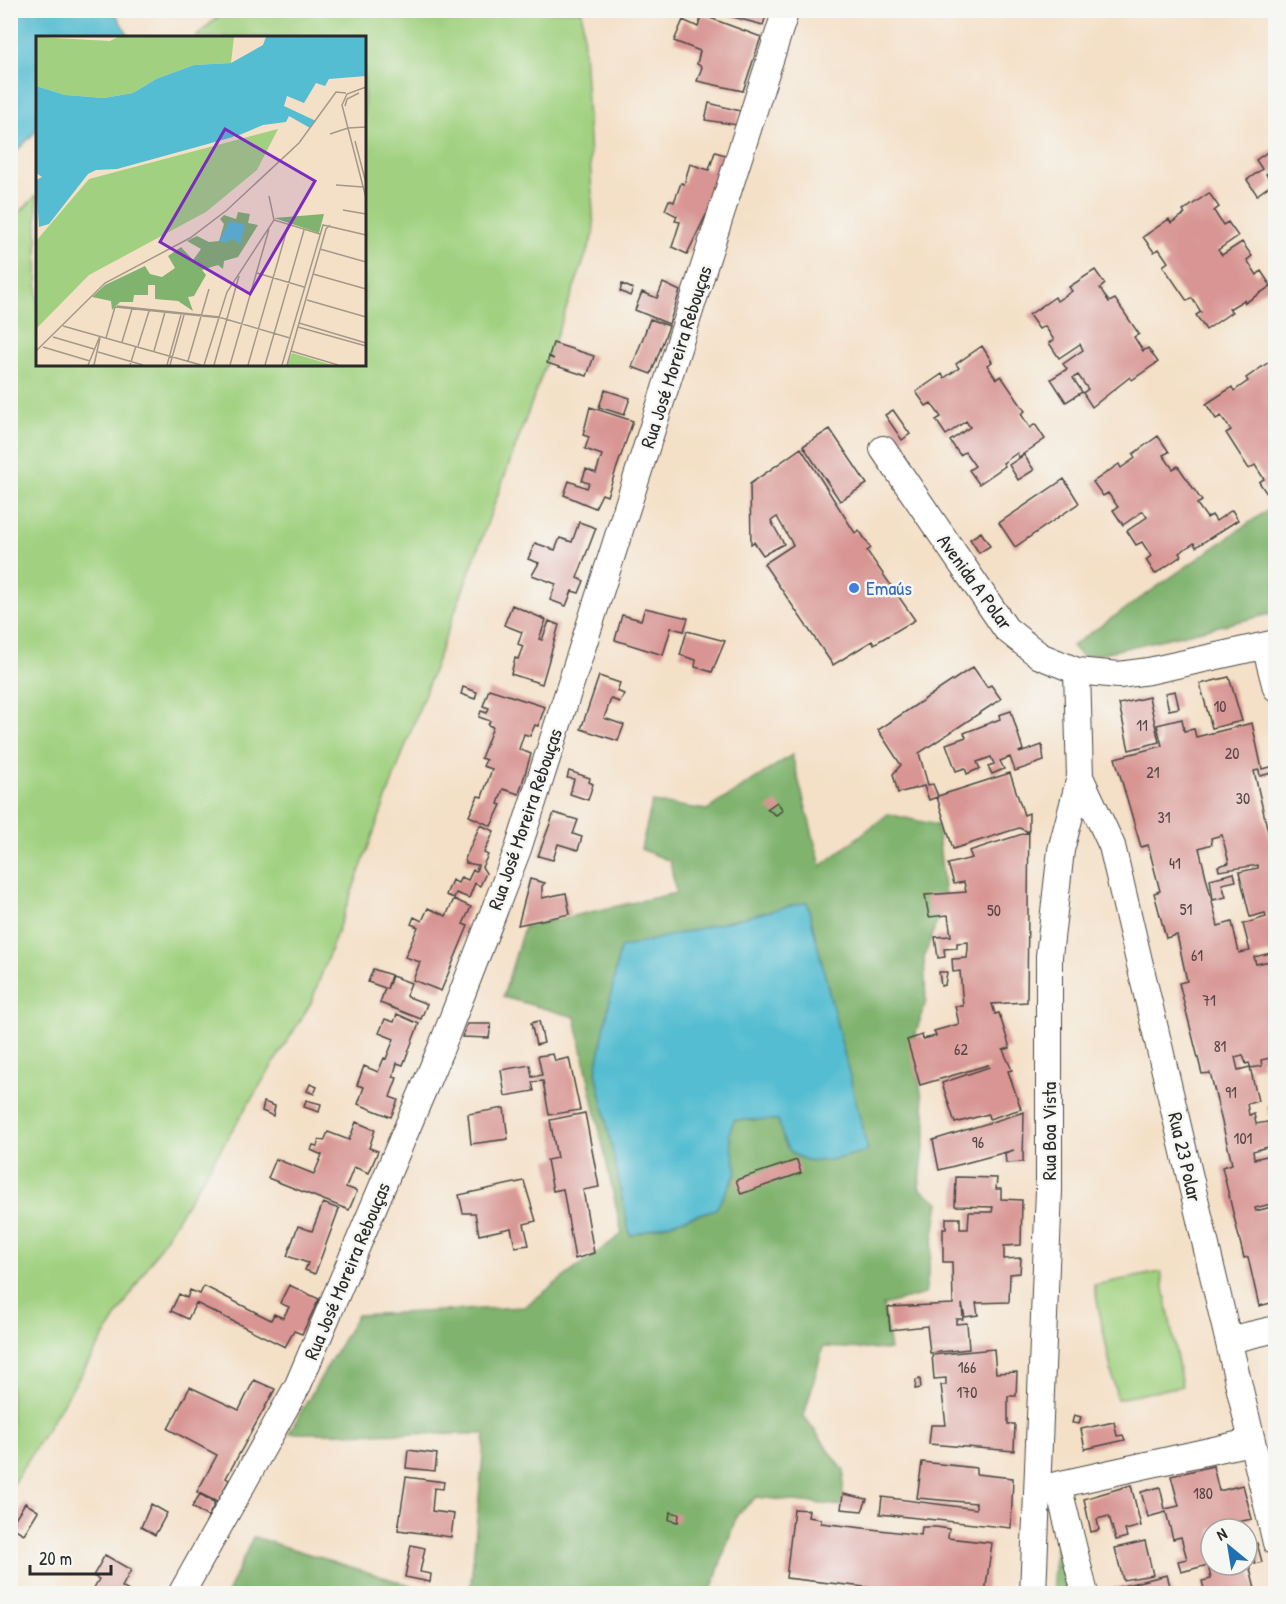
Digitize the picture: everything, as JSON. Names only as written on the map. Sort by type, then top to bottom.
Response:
[{"type":"street","name":"Rua José Moreira Rebouças","points":[[181,1593],[298,1385],[441,1048],[518,849],[786,10]]},
{"type":"street","name":"Avenida A Polar","points":[[883,449],[1006,629],[1040,656],[1077,671],[1129,674],[1270,644]]},
{"type":"street","points":[[1270,644],[1275,688]]},
{"type":"street","name":"Rua Boa Vista","points":[[1033,1593],[1048,1487],[1049,956],[1061,850],[1080,777],[1077,671]]},
{"type":"street","name":"Rua 23 Polar","points":[[1080,777],[1112,846],[1275,1543]]},
{"type":"street","points":[[1229,1340],[1275,1329]]},
{"type":"street","points":[[1085,1593],[1048,1487],[1250,1442]]},
{"type":"green space","points":[[224,11],[582,11],[594,233],[311,1003],[11,1487],[10,222],[36,196],[36,366],[366,366],[366,36],[197,36]]},
{"type":"green space","points":[[1275,505],[1275,613],[1083,658],[1072,646]]},
{"type":"green space","points":[[792,755],[821,866],[888,814],[937,825],[945,898],[924,958],[926,1001],[912,1045],[927,1123],[919,1188],[939,1202],[925,1294],[883,1305],[890,1350],[823,1347],[804,1416],[844,1471],[842,1506],[756,1497],[737,1515],[710,1593],[470,1593],[485,1434],[289,1433],[357,1315],[524,1307],[622,1234],[575,1017],[503,997],[524,927],[676,893],[670,861],[641,849],[652,802],[707,810]]},
{"type":"green space","points":[[1161,1272],[1182,1386],[1117,1399],[1094,1285]]},
{"type":"green space","points":[[1057,1528],[1076,1593],[1052,1593]]},
{"type":"green space","points":[[254,1537],[435,1593],[227,1593]]},
{"type":"water","points":[[11,10],[114,11],[128,36],[36,36],[36,131],[11,157]]},
{"type":"water","points":[[807,902],[868,1151],[825,1161],[804,1159],[795,1155],[787,1147],[778,1120],[734,1120],[729,1133],[737,1172],[716,1209],[630,1236],[596,1071],[620,948]]},
{"type":"building","points":[[723,10],[768,10],[763,25],[722,14]]},
{"type":"building","points":[[702,15],[761,37],[743,91],[697,81],[702,67],[697,64],[700,51],[674,41],[683,20],[698,27]]},
{"type":"building","points":[[709,103],[740,111],[737,125],[705,120]]},
{"type":"building","points":[[1275,147],[1275,178],[1271,171],[1266,174],[1272,184],[1257,195],[1247,180],[1262,169],[1256,160]]},
{"type":"building","points":[[715,152],[729,156],[711,217],[706,215],[687,254],[672,247],[680,222],[675,221],[677,216],[665,210],[669,200],[674,202],[681,183],[684,184],[690,164],[709,170]]},
{"type":"building","points":[[1209,193],[1219,207],[1214,211],[1223,225],[1228,222],[1238,236],[1218,250],[1222,255],[1242,242],[1252,256],[1247,260],[1257,275],[1261,271],[1271,286],[1245,303],[1244,300],[1229,309],[1232,312],[1206,330],[1196,315],[1201,312],[1192,298],[1187,301],[1163,266],[1168,262],[1159,249],[1154,252],[1143,237],[1169,219],[1171,223],[1185,214],[1183,211]]},
{"type":"building","points":[[1095,270],[1105,284],[1100,288],[1109,302],[1115,299],[1139,334],[1134,337],[1143,351],[1148,348],[1158,362],[1132,380],[1130,377],[1092,407],[1083,393],[1088,389],[1078,375],[1073,378],[1082,392],[1066,402],[1051,379],[1067,369],[1063,364],[1083,350],[1080,344],[1059,358],[1049,343],[1054,340],[1045,326],[1039,329],[1029,315],[1055,297],[1057,301],[1072,291],[1069,287]]},
{"type":"building","points":[[663,283],[680,291],[669,324],[635,310],[642,292],[657,298]]},
{"type":"building","points":[[622,284],[633,289],[630,296],[620,291]]},
{"type":"building","points":[[650,319],[669,326],[651,374],[632,367]]},
{"type":"building","points":[[553,343],[594,356],[587,376],[547,363],[549,357],[554,359],[549,356]]},
{"type":"building","points":[[982,346],[992,362],[987,365],[996,379],[1001,376],[1025,411],[1021,414],[1030,428],[1035,424],[1045,439],[1019,457],[1017,453],[1003,463],[1005,466],[979,484],[969,470],[975,466],[965,452],[960,455],[950,441],[970,427],[966,421],[946,435],[936,420],[941,417],[931,403],[926,406],[916,392],[942,374],[944,378],[959,368],[956,364]]},
{"type":"building","points":[[1272,360],[1275,365],[1275,492],[1269,497],[1259,482],[1264,479],[1255,465],[1249,469],[1226,433],[1231,430],[1221,416],[1216,419],[1206,404],[1232,387],[1234,391],[1248,381],[1246,378]]},
{"type":"building","points":[[605,390],[630,398],[624,415],[599,407]]},
{"type":"building","points":[[590,407],[633,421],[607,496],[602,494],[595,508],[564,495],[569,481],[587,488],[589,483],[582,481],[586,469],[596,473],[602,455],[585,449],[589,437],[583,435]]},
{"type":"building","points":[[893,410],[910,434],[902,440],[885,415]]},
{"type":"building","points":[[830,429],[867,484],[840,501],[803,446]]},
{"type":"building","points":[[1158,436],[1169,452],[1163,455],[1173,469],[1178,466],[1202,501],[1197,504],[1207,518],[1212,515],[1216,521],[1232,510],[1238,520],[1196,547],[1194,543],[1179,553],[1181,556],[1155,574],[1146,560],[1151,556],[1142,542],[1136,545],[1127,531],[1147,517],[1143,511],[1123,525],[1113,510],[1118,507],[1108,493],[1103,496],[1093,482],[1119,464],[1121,468],[1135,458],[1133,454]]},
{"type":"building","points":[[801,448],[855,533],[859,530],[871,548],[867,551],[915,620],[874,644],[872,641],[833,665],[764,564],[793,545],[777,517],[771,521],[784,544],[763,555],[754,542],[751,544],[750,484]]},
{"type":"building","points":[[1024,455],[1034,470],[1018,480],[1009,465]]},
{"type":"building","points":[[1064,479],[1079,503],[1015,547],[999,523]]},
{"type":"building","points":[[579,522],[596,528],[577,578],[584,581],[579,593],[572,591],[566,606],[550,600],[556,584],[532,575],[539,563],[528,559],[535,543],[555,550],[560,538],[572,542]]},
{"type":"building","points":[[981,532],[990,546],[979,553],[970,539]]},
{"type":"building","points":[[512,605],[546,620],[539,639],[542,640],[549,621],[559,625],[542,684],[511,674],[515,658],[518,659],[523,646],[518,644],[522,632],[504,625]]},
{"type":"building","points":[[645,608],[688,618],[684,631],[671,628],[663,655],[615,640],[622,615],[641,620]]},
{"type":"building","points":[[687,631],[725,641],[712,672],[695,667],[696,660],[680,655]]},
{"type":"building","points":[[973,667],[987,687],[991,685],[1001,699],[919,753],[928,785],[933,784],[938,796],[1010,773],[1024,815],[1029,813],[1029,832],[1019,828],[953,849],[937,797],[929,800],[924,786],[898,793],[893,774],[901,765],[878,730]]},
{"type":"building","points":[[599,676],[620,683],[617,691],[624,694],[620,702],[611,699],[604,718],[624,725],[618,741],[581,729]]},
{"type":"building","points":[[1229,677],[1242,721],[1212,728],[1200,684]]},
{"type":"building","points":[[463,687],[477,692],[475,699],[461,694]]},
{"type":"building","points":[[489,689],[545,707],[538,726],[535,725],[530,736],[524,734],[519,749],[531,754],[519,794],[503,789],[498,804],[501,805],[491,826],[469,816],[478,796],[482,797],[492,769],[483,766],[486,760],[481,758],[493,727],[488,725],[490,721],[479,717],[481,711],[487,713],[489,708],[483,706]]},
{"type":"building","points":[[1175,691],[1179,708],[1169,710],[1165,693]]},
{"type":"building","points":[[1149,697],[1159,742],[1129,750],[1119,704]]},
{"type":"building","points":[[1011,711],[1023,750],[1019,752],[1042,745],[1044,761],[1015,771],[1010,757],[1000,761],[1004,769],[992,774],[988,766],[994,764],[991,757],[977,762],[980,769],[967,774],[965,768],[956,771],[946,744],[966,737],[964,733],[1000,719],[999,715]]},
{"type":"building","points":[[1182,719],[1184,731],[1194,729],[1196,737],[1252,723],[1262,769],[1275,766],[1275,780],[1273,781],[1272,773],[1260,776],[1259,770],[1254,771],[1275,862],[1275,952],[1254,957],[1256,964],[1275,960],[1275,1057],[1261,1060],[1262,1066],[1251,1068],[1249,1063],[1246,1064],[1243,1055],[1235,1057],[1238,1070],[1250,1067],[1258,1101],[1247,1104],[1249,1115],[1254,1114],[1256,1124],[1273,1121],[1275,1132],[1275,1145],[1253,1151],[1254,1159],[1275,1154],[1275,1168],[1273,1169],[1275,1203],[1255,1208],[1256,1211],[1275,1206],[1275,1302],[1259,1306],[1248,1257],[1244,1258],[1222,1167],[1232,1164],[1211,1076],[1210,1073],[1202,1074],[1179,983],[1187,981],[1177,935],[1166,938],[1154,893],[1160,891],[1148,845],[1141,847],[1115,758],[1162,746],[1157,725]],"holes":[[[1222,835],[1229,863],[1218,866],[1219,871],[1258,865],[1258,868],[1239,872],[1250,917],[1265,913],[1266,917],[1243,924],[1250,951],[1239,953],[1232,922],[1218,926],[1199,848],[1212,844],[1211,838]]]},
{"type":"building","points":[[569,771],[590,778],[589,782],[593,784],[588,800],[570,794],[574,779],[567,778]]},
{"type":"building","points":[[777,802],[783,810],[776,815],[767,809]]},
{"type":"building","points":[[554,813],[578,820],[573,834],[582,837],[578,850],[558,844],[553,860],[538,856]]},
{"type":"building","points":[[480,825],[494,831],[484,853],[488,855],[482,867],[486,873],[480,886],[475,883],[469,898],[456,893],[454,898],[446,895],[452,880],[458,883],[461,877],[468,880],[473,870],[476,871],[478,865],[466,863],[465,859]]},
{"type":"building","points":[[1029,832],[1027,1002],[992,1004],[995,1014],[999,1013],[1010,1048],[1003,1050],[1012,1070],[1008,1071],[1021,1109],[989,1119],[988,1114],[955,1123],[942,1083],[989,1067],[988,1065],[920,1085],[907,1040],[922,1035],[923,1039],[936,1036],[934,1031],[959,1024],[955,1006],[963,1006],[960,971],[953,972],[952,959],[967,958],[968,949],[968,942],[957,943],[957,948],[944,949],[945,957],[938,958],[935,937],[951,936],[948,915],[929,917],[925,895],[966,892],[964,882],[954,884],[948,864],[972,858],[969,851]]},
{"type":"building","points":[[1234,873],[1236,881],[1222,884],[1226,897],[1213,900],[1210,879]]},
{"type":"building","points":[[530,879],[545,883],[542,886],[542,898],[566,893],[570,914],[518,925]]},
{"type":"building","points":[[454,899],[471,907],[463,924],[468,926],[441,991],[413,980],[420,962],[405,957],[418,927],[411,924],[414,917],[422,921],[428,908],[446,916]]},
{"type":"building","points":[[373,969],[391,975],[387,989],[392,976],[411,983],[406,996],[427,1004],[421,1019],[380,1003],[385,988],[368,982]]},
{"type":"building","points":[[939,972],[947,972],[945,985],[941,986]]},
{"type":"building","points":[[397,1014],[419,1024],[403,1065],[397,1063],[393,1077],[397,1078],[390,1097],[398,1100],[391,1117],[358,1104],[364,1087],[357,1085],[364,1066],[378,1072],[384,1058],[386,1059],[394,1039],[379,1033],[385,1019],[394,1022]]},
{"type":"building","points":[[539,1021],[544,1043],[536,1045],[531,1023]]},
{"type":"building","points":[[467,1024],[491,1024],[489,1038],[462,1037]]},
{"type":"building","points":[[553,1054],[555,1061],[569,1058],[580,1110],[549,1115],[543,1081],[532,1082],[534,1091],[505,1096],[501,1070],[530,1065],[532,1077],[542,1075],[538,1056]]},
{"type":"building","points":[[1275,1060],[1275,1076],[1271,1061]]},
{"type":"building","points":[[310,1084],[317,1087],[314,1094],[307,1091]]},
{"type":"building","points":[[306,1100],[321,1104],[319,1112],[304,1107]]},
{"type":"building","points":[[264,1102],[275,1106],[273,1116],[262,1111]]},
{"type":"building","points":[[1275,1105],[1275,1115],[1269,1116],[1267,1107]]},
{"type":"building","points":[[504,1108],[508,1139],[471,1144],[468,1114]]},
{"type":"building","points":[[1024,1112],[1023,1162],[1006,1163],[1005,1153],[1014,1150],[939,1170],[933,1140]]},
{"type":"building","points":[[585,1113],[599,1187],[583,1190],[594,1253],[575,1259],[563,1189],[553,1191],[547,1160],[557,1158],[550,1120]]},
{"type":"building","points":[[356,1122],[375,1130],[369,1148],[378,1151],[369,1173],[354,1167],[346,1187],[357,1191],[349,1210],[268,1178],[276,1159],[314,1174],[322,1155],[311,1150],[313,1145],[317,1146],[319,1140],[324,1141],[328,1132],[349,1140]]},
{"type":"building","points":[[797,1160],[801,1173],[741,1194],[736,1180]]},
{"type":"building","points":[[956,1177],[997,1178],[996,1189],[1001,1189],[1001,1199],[1022,1200],[1021,1245],[1004,1246],[1004,1259],[1021,1258],[1020,1273],[1010,1274],[1009,1302],[976,1303],[978,1315],[965,1317],[962,1304],[963,1319],[956,1319],[956,1324],[967,1323],[969,1349],[930,1353],[927,1326],[890,1330],[888,1307],[953,1304],[952,1262],[943,1262],[943,1229],[946,1229],[946,1218],[960,1218],[960,1229],[968,1229],[969,1212],[992,1212],[993,1207],[955,1206]]},
{"type":"building","points":[[524,1181],[536,1221],[524,1224],[529,1245],[515,1247],[511,1228],[479,1235],[475,1213],[463,1213],[459,1195]]},
{"type":"building","points":[[323,1203],[339,1209],[315,1274],[305,1270],[308,1263],[287,1256],[298,1226],[312,1231]]},
{"type":"building","points":[[289,1285],[319,1299],[302,1334],[294,1331],[285,1347],[196,1303],[188,1319],[171,1311],[179,1294],[187,1298],[190,1290],[200,1294],[204,1286],[271,1320],[274,1314],[283,1318],[289,1307],[280,1303]]},
{"type":"building","points":[[994,1349],[996,1373],[1017,1372],[1016,1396],[1008,1396],[1008,1424],[1015,1424],[1014,1451],[929,1444],[931,1425],[946,1425],[941,1385],[946,1385],[946,1378],[934,1379],[932,1355]]},
{"type":"building","points":[[920,1379],[921,1388],[915,1389],[916,1380]]},
{"type":"building","points":[[254,1380],[275,1389],[226,1478],[229,1480],[217,1502],[197,1492],[217,1455],[168,1429],[190,1387],[239,1410]]},
{"type":"building","points":[[1074,1415],[1081,1417],[1079,1424],[1072,1423]]},
{"type":"building","points":[[1114,1422],[1117,1436],[1123,1435],[1125,1440],[1085,1449],[1081,1429]]},
{"type":"building","points":[[408,1450],[437,1454],[435,1471],[406,1468]]},
{"type":"building","points":[[922,1462],[976,1468],[976,1474],[1013,1478],[1011,1528],[880,1514],[882,1497],[976,1509],[976,1503],[917,1498]]},
{"type":"building","points":[[1213,1466],[1219,1491],[1243,1485],[1251,1517],[1199,1517],[1199,1567],[1181,1572],[1178,1561],[1187,1559],[1181,1537],[1173,1539],[1166,1512],[1148,1517],[1141,1492],[1160,1487],[1165,1509],[1179,1506],[1171,1476]]},
{"type":"building","points":[[406,1477],[444,1482],[443,1489],[434,1488],[432,1511],[454,1514],[451,1537],[398,1530]]},
{"type":"building","points":[[1131,1485],[1141,1526],[1125,1530],[1127,1537],[1116,1540],[1109,1516],[1097,1519],[1099,1530],[1091,1532],[1084,1499]]},
{"type":"building","points":[[200,1494],[215,1503],[208,1517],[192,1507]]},
{"type":"building","points":[[843,1494],[867,1499],[862,1511],[841,1509]]},
{"type":"building","points":[[25,1503],[38,1511],[24,1534],[10,1526]]},
{"type":"building","points":[[151,1504],[167,1513],[155,1535],[141,1527]]},
{"type":"building","points":[[794,1509],[809,1510],[808,1517],[821,1519],[821,1523],[921,1535],[922,1527],[936,1527],[949,1529],[948,1538],[992,1543],[985,1593],[917,1593],[786,1578]]},
{"type":"building","points":[[670,1512],[679,1514],[678,1522],[669,1520]]},
{"type":"building","points":[[1145,1541],[1153,1575],[1123,1580],[1115,1548]]},
{"type":"building","points":[[411,1545],[425,1548],[420,1572],[431,1574],[430,1582],[405,1577]]},
{"type":"building","points":[[105,1555],[131,1570],[122,1587],[132,1593],[91,1593],[99,1579],[93,1576]]},
{"type":"building","points":[[1167,1575],[1172,1593],[1102,1593],[1102,1591]]},
{"type":"building","points":[[1211,1577],[1252,1577],[1256,1593],[1205,1593],[1202,1581],[1211,1579]]},
{"type":"place","name":"Emaús","points":[[854,588]]}]
